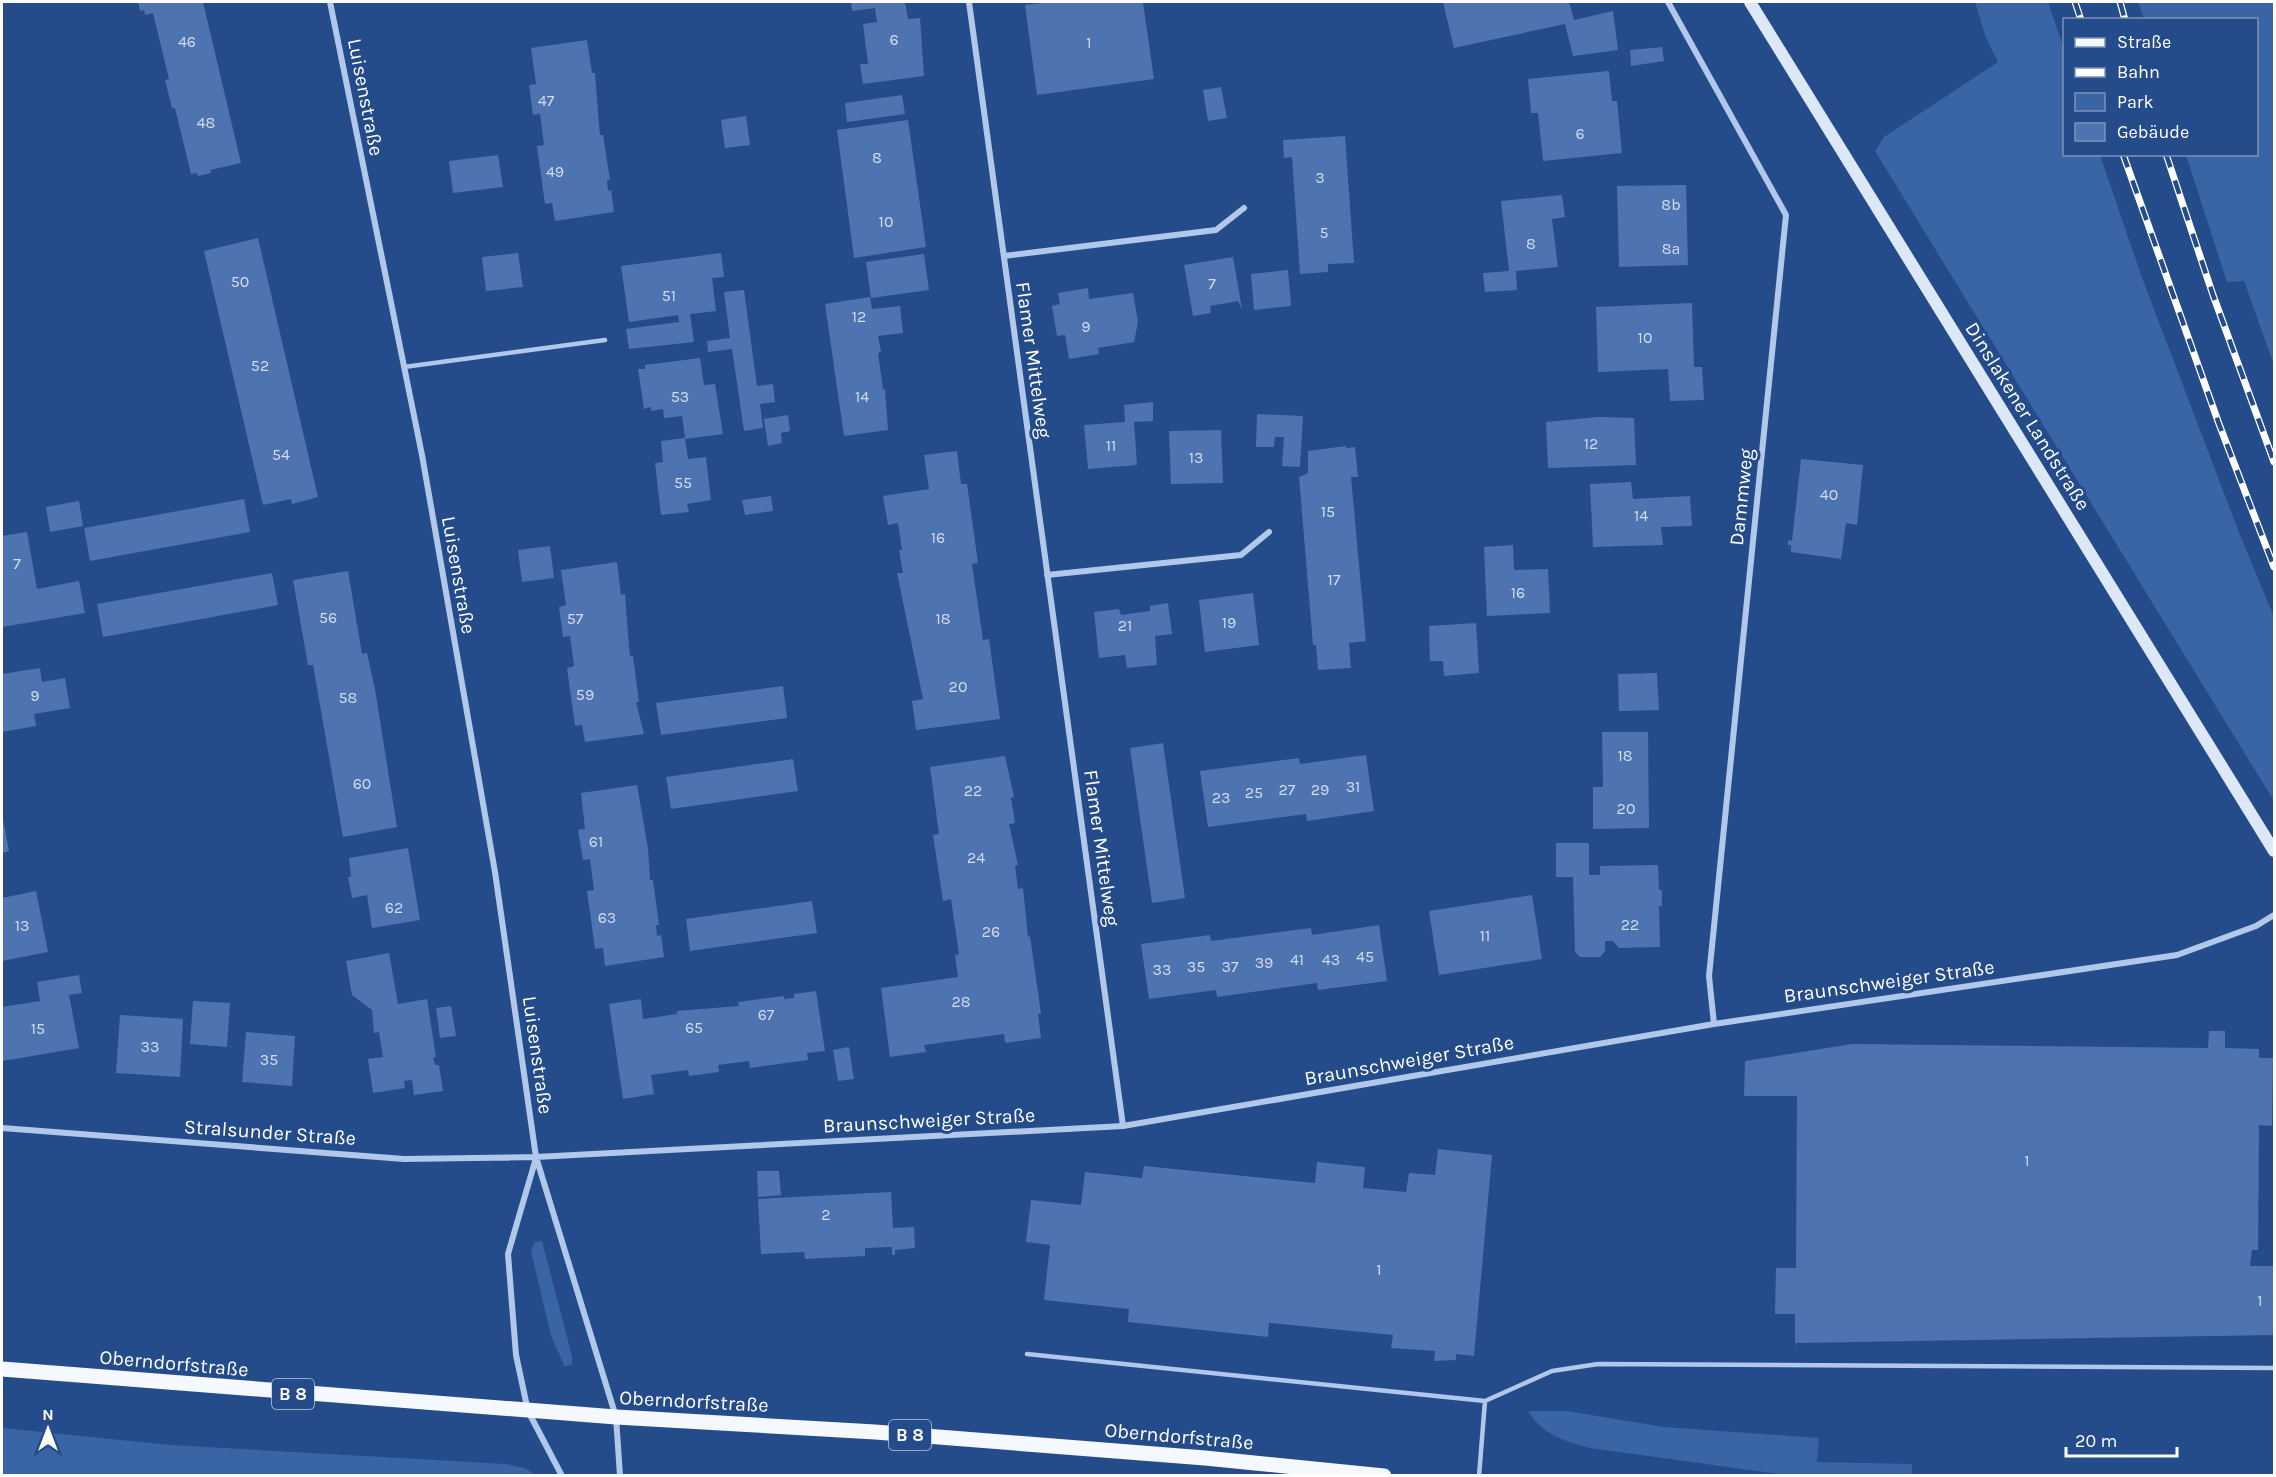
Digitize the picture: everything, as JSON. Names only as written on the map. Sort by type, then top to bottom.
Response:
[{"type":"main road","name":"Dinslakener Landstraße","points":[[1750,2],[2274,850]]},
{"type":"main road","name":"Oberndorfstraße","points":[[2,1370],[616,1418],[875,1432],[1205,1458],[1384,1476]]},
{"type":"street","name":"Luisenstraße","points":[[330,2],[404,367],[495,872],[536,1157],[616,1418],[620,1476]]},
{"type":"street","name":"Flamer Mittelweg","points":[[969,2],[1123,1126]]},
{"type":"street","name":"Dammweg","points":[[1668,2],[1786,215],[1708,976],[1714,1024]]},
{"type":"street","name":"Flamer Mittelweg","points":[[1004,256],[1216,230],[1244,208]]},
{"type":"street","points":[[1047,575],[1241,555],[1269,532]]},
{"type":"street","name":"Braunschweiger Straße","points":[[536,1157],[1123,1126],[1714,1024],[2177,955],[2256,926],[2274,915]]},
{"type":"street","name":"Stralsunder Straße","points":[[2,1128],[404,1159],[536,1157]]},
{"type":"street","name":"Luisenstraße","points":[[536,1157],[508,1254],[516,1354],[528,1411],[562,1476]]},
{"type":"lane","points":[[404,367],[605,339]]},
{"type":"lane","points":[[1027,1354],[1485,1401],[1552,1371],[1599,1364],[2274,1368]]},
{"type":"lane","points":[[1479,1476],[1485,1401]]},
{"type":"green space","points":[[1975,2],[2048,2],[2063,46],[2063,156],[2100,156],[2141,275],[2240,535],[2274,617],[2274,801],[1875,151],[1884,137],[1998,62],[1986,38]]},
{"type":"green space","points":[[2138,2],[2274,2],[2274,365],[2244,281],[2227,282],[2186,156],[2258,156],[2258,18],[2144,18]]},
{"type":"green space","points":[[542,1241],[572,1356],[572,1364],[565,1367],[551,1336],[531,1251],[535,1242]]},
{"type":"green space","points":[[1528,1411],[1567,1411],[1664,1427],[1819,1438],[1817,1462],[1912,1464],[1912,1475],[1785,1475],[1590,1448],[1555,1436],[1540,1426]]},
{"type":"green space","points":[[2,1428],[171,1445],[505,1464],[524,1468],[537,1475],[2,1475]]},
{"type":"building","points":[[138,2],[203,2],[241,163],[210,170],[211,173],[198,176],[197,173],[191,174],[175,108],[172,108],[165,80],[169,79],[153,13],[145,15],[144,10],[140,11]]},
{"type":"building","points":[[851,2],[905,2],[908,19],[920,18],[924,76],[863,84],[860,64],[868,64],[863,24],[877,22],[875,8],[852,11]]},
{"type":"building","points":[[1049,2],[1143,2],[1154,79],[1037,95],[1025,5]]},
{"type":"building","points":[[1443,2],[1569,2],[1574,20],[1613,11],[1618,50],[1573,56],[1565,24],[1454,48]]},
{"type":"building","points":[[587,40],[592,73],[595,73],[600,135],[603,135],[610,180],[607,180],[608,191],[611,190],[614,212],[555,221],[552,203],[545,204],[537,146],[544,145],[540,114],[533,115],[529,85],[536,84],[531,48]]},
{"type":"building","points":[[1662,47],[1664,61],[1631,66],[1630,50]]},
{"type":"building","points":[[1609,71],[1612,101],[1617,101],[1622,153],[1543,161],[1538,113],[1531,113],[1528,79]]},
{"type":"building","points":[[1221,87],[1227,118],[1208,121],[1203,90]]},
{"type":"building","points":[[902,95],[905,114],[847,122],[845,103]]},
{"type":"building","points":[[746,116],[750,145],[725,148],[721,120]]},
{"type":"building","points":[[908,120],[926,247],[854,258],[837,130]]},
{"type":"building","points":[[1345,136],[1354,263],[1328,264],[1328,272],[1300,274],[1292,157],[1284,158],[1283,140]]},
{"type":"building","points":[[498,155],[503,187],[453,193],[449,161]]},
{"type":"building","points":[[1686,185],[1688,265],[1619,267],[1617,186]]},
{"type":"building","points":[[1562,195],[1565,217],[1552,219],[1558,267],[1516,271],[1517,290],[1485,292],[1483,273],[1509,271],[1501,201]]},
{"type":"building","points":[[258,238],[318,497],[292,504],[291,499],[263,505],[204,251]]},
{"type":"building","points":[[518,253],[523,287],[486,291],[482,257]]},
{"type":"building","points":[[721,253],[724,277],[712,278],[716,311],[690,314],[694,342],[629,349],[626,329],[679,322],[678,315],[629,322],[621,266]]},
{"type":"building","points":[[924,254],[929,290],[871,298],[866,262]]},
{"type":"building","points":[[1233,257],[1242,309],[1238,301],[1210,306],[1211,313],[1193,316],[1184,265]]},
{"type":"building","points":[[1288,270],[1291,306],[1254,310],[1251,274]]},
{"type":"building","points":[[1088,288],[1089,299],[1133,293],[1138,322],[1134,342],[1098,348],[1099,354],[1069,359],[1065,335],[1057,336],[1052,306],[1060,304],[1058,293]]},
{"type":"building","points":[[744,290],[757,386],[773,384],[775,402],[760,404],[763,428],[744,431],[732,349],[708,352],[707,341],[730,338],[724,292]]},
{"type":"building","points":[[870,297],[872,309],[900,306],[903,333],[878,336],[888,430],[844,436],[825,304]]},
{"type":"building","points":[[1692,303],[1694,367],[1702,367],[1704,400],[1670,401],[1668,369],[1598,372],[1596,307]]},
{"type":"building","points":[[700,358],[704,385],[715,384],[723,434],[685,439],[688,459],[706,457],[711,500],[687,504],[689,512],[661,515],[655,463],[663,462],[661,441],[685,438],[682,416],[664,418],[663,409],[651,411],[651,407],[644,409],[638,369],[645,369],[645,365]]},
{"type":"building","points":[[1153,402],[1153,421],[1134,422],[1137,465],[1088,469],[1084,425],[1125,422],[1124,405]]},
{"type":"building","points":[[1257,414],[1303,416],[1300,467],[1282,466],[1284,437],[1275,437],[1274,447],[1256,447]]},
{"type":"building","points":[[788,415],[790,431],[781,433],[782,443],[768,446],[764,419]]},
{"type":"building","points":[[1598,417],[1634,418],[1636,465],[1548,468],[1546,422]]},
{"type":"building","points":[[1221,430],[1223,483],[1171,484],[1169,431]]},
{"type":"building","points":[[1346,446],[1346,448],[1355,447],[1358,477],[1351,477],[1366,641],[1349,643],[1351,668],[1318,670],[1316,645],[1313,645],[1299,477],[1308,473],[1308,451]]},
{"type":"building","points":[[957,451],[961,484],[967,484],[978,563],[972,564],[983,640],[989,639],[1000,719],[916,730],[912,701],[923,699],[897,573],[903,573],[899,550],[902,550],[898,523],[888,525],[883,496],[929,489],[924,455]]},
{"type":"building","points":[[1801,459],[1863,465],[1857,525],[1846,523],[1841,559],[1791,552],[1791,545],[1788,545],[1788,540],[1792,541]]},
{"type":"building","points":[[1631,482],[1633,499],[1690,496],[1692,526],[1661,527],[1663,545],[1593,547],[1590,484]]},
{"type":"building","points":[[771,496],[773,511],[745,515],[742,500]]},
{"type":"building","points":[[244,499],[250,532],[90,561],[84,528]]},
{"type":"building","points":[[79,501],[83,526],[50,532],[46,507]]},
{"type":"building","points":[[27,532],[37,589],[79,581],[85,613],[2,627],[2,536]]},
{"type":"building","points":[[1513,545],[1514,570],[1548,569],[1550,613],[1487,616],[1484,547]]},
{"type":"building","points":[[550,546],[554,578],[522,582],[518,550]]},
{"type":"building","points":[[617,562],[621,595],[625,594],[630,656],[633,656],[639,702],[636,702],[644,734],[585,742],[582,725],[575,726],[567,668],[574,666],[570,636],[563,637],[559,607],[566,605],[561,570]]},
{"type":"building","points":[[348,571],[362,654],[367,653],[375,689],[397,827],[343,837],[313,665],[308,665],[293,580]]},
{"type":"building","points":[[272,573],[278,605],[103,637],[97,604]]},
{"type":"building","points":[[1253,593],[1259,645],[1205,652],[1199,600]]},
{"type":"building","points":[[1168,603],[1172,634],[1155,636],[1157,665],[1127,668],[1125,655],[1099,658],[1094,612],[1119,609],[1121,615],[1150,611],[1150,606]]},
{"type":"building","points":[[1476,623],[1479,673],[1444,676],[1443,661],[1430,661],[1429,626]]},
{"type":"building","points":[[40,668],[42,682],[65,678],[70,708],[34,714],[36,726],[2,732],[2,674]]},
{"type":"building","points":[[1657,673],[1659,710],[1619,711],[1618,674]]},
{"type":"building","points":[[783,686],[787,718],[661,735],[656,703]]},
{"type":"building","points":[[1602,732],[1648,732],[1649,828],[1593,829],[1593,787],[1603,787]]},
{"type":"building","points":[[1163,743],[1185,898],[1152,903],[1130,748]]},
{"type":"building","points":[[1366,755],[1374,811],[1307,821],[1306,814],[1208,827],[1200,771],[1299,758],[1300,764]]},
{"type":"building","points":[[1005,756],[1014,797],[1011,798],[1015,823],[1009,824],[1018,865],[1015,866],[1018,889],[1023,888],[1028,937],[1030,936],[1041,1014],[1038,1014],[1041,1038],[1005,1043],[1004,1034],[924,1045],[926,1052],[890,1057],[881,988],[958,977],[955,955],[959,954],[951,899],[943,901],[933,835],[939,834],[930,767]]},
{"type":"building","points":[[793,759],[798,791],[671,809],[666,777]]},
{"type":"building","points":[[637,785],[648,848],[650,880],[653,880],[659,925],[656,925],[657,936],[661,935],[664,957],[605,966],[603,948],[595,949],[587,891],[594,890],[590,859],[583,860],[578,830],[585,829],[581,793]]},
{"type":"building","points":[[2,814],[9,851],[2,853]]},
{"type":"building","points":[[1556,843],[1589,843],[1589,875],[1600,875],[1600,866],[1658,865],[1659,890],[1662,890],[1662,906],[1659,906],[1660,947],[1619,948],[1613,941],[1605,941],[1605,951],[1600,957],[1580,957],[1575,952],[1573,877],[1556,877]]},
{"type":"building","points":[[408,848],[420,920],[372,928],[367,895],[352,898],[348,877],[351,877],[349,858]]},
{"type":"building","points":[[36,891],[48,952],[2,961],[2,898]]},
{"type":"building","points":[[1532,895],[1542,959],[1439,975],[1429,911]]},
{"type":"building","points":[[812,901],[817,933],[690,951],[686,919]]},
{"type":"building","points":[[1379,925],[1387,981],[1318,990],[1317,983],[1217,997],[1216,990],[1149,999],[1141,944],[1210,935],[1211,941],[1311,928],[1312,935]]},
{"type":"building","points":[[389,953],[398,1004],[427,999],[436,1057],[433,1058],[435,1065],[439,1065],[443,1091],[414,1095],[412,1080],[404,1081],[405,1088],[373,1093],[368,1059],[383,1057],[379,1032],[374,1033],[372,1010],[352,995],[346,961]]},
{"type":"building","points":[[79,975],[82,993],[69,995],[79,1048],[3,1061],[2,1007],[40,1001],[37,982]]},
{"type":"building","points":[[816,991],[825,1051],[807,1053],[808,1060],[750,1068],[749,1061],[718,1065],[719,1072],[689,1076],[688,1070],[651,1075],[654,1094],[623,1099],[609,1004],[641,999],[643,1019],[677,1014],[677,1011],[739,1006],[738,1002],[784,996],[784,999],[794,998],[794,994]]},
{"type":"building","points":[[193,1001],[230,1003],[227,1047],[190,1044]]},
{"type":"building","points":[[451,1006],[456,1036],[440,1038],[436,1008]]},
{"type":"building","points":[[120,1015],[183,1019],[180,1077],[116,1073]]},
{"type":"building","points":[[2209,1031],[2225,1031],[2225,1048],[2259,1049],[2259,1058],[2273,1058],[2272,1126],[2259,1125],[2258,1250],[2252,1250],[2250,1266],[2274,1266],[2274,1335],[1796,1343],[1795,1347],[1795,1314],[1775,1314],[1776,1268],[1796,1268],[1797,1096],[1744,1096],[1745,1061],[1852,1044],[2208,1048]]},
{"type":"building","points":[[246,1032],[295,1036],[292,1086],[242,1082]]},
{"type":"building","points":[[849,1047],[854,1079],[838,1081],[833,1050]]},
{"type":"building","points":[[1438,1149],[1492,1155],[1474,1356],[1456,1354],[1456,1360],[1434,1361],[1435,1351],[1391,1348],[1393,1335],[1269,1323],[1268,1337],[1128,1322],[1129,1309],[1044,1300],[1050,1245],[1026,1242],[1031,1200],[1081,1205],[1085,1172],[1142,1178],[1144,1166],[1315,1183],[1317,1162],[1365,1167],[1363,1188],[1406,1192],[1409,1173],[1435,1175]]},
{"type":"building","points":[[757,1171],[779,1171],[781,1195],[758,1197]]},
{"type":"building","points":[[891,1192],[893,1228],[914,1227],[915,1248],[895,1250],[895,1255],[892,1255],[892,1247],[865,1248],[865,1256],[805,1259],[804,1252],[761,1254],[758,1199]]},
{"type":"railway","points":[[2075,2],[2080,18]]},
{"type":"railway","points":[[2120,2],[2124,18]]},
{"type":"railway","points":[[2124,156],[2219,424],[2274,567]]},
{"type":"railway","points":[[2167,156],[2213,295],[2274,462]]}]
